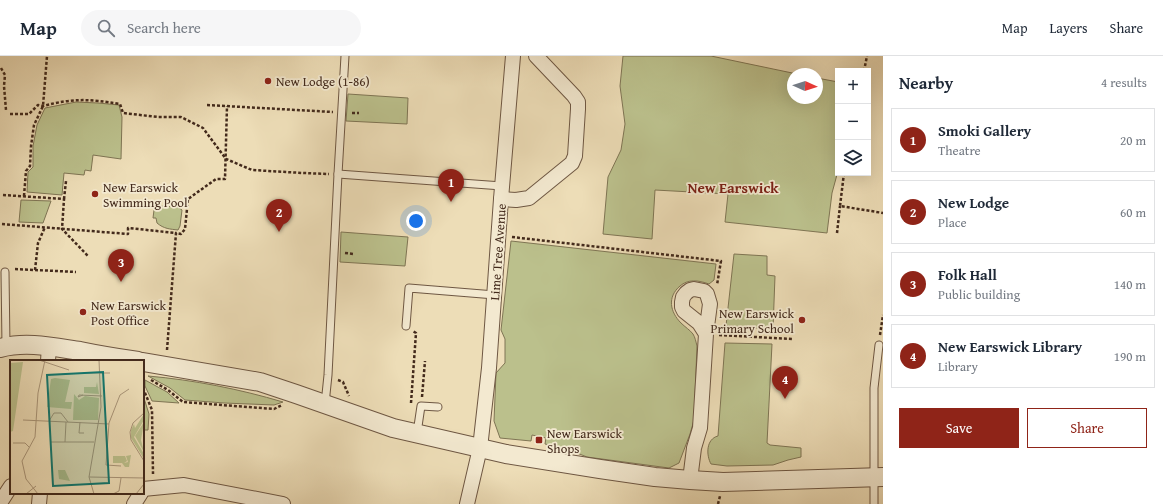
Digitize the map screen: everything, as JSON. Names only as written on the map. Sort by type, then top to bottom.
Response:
[{"type":"street","name":"Lime Tree Avenue","points":[[467,504],[480,448],[489,368],[513,56]]},
{"type":"street","points":[[502,193],[516,200],[529,198],[572,163],[575,156],[578,102],[536,56]]},
{"type":"street","points":[[690,480],[694,448],[700,428],[706,334],[710,304],[707,294],[704,291],[694,289],[690,290],[683,297],[682,307],[684,312],[699,323],[706,334]]},
{"type":"street","points":[[3,348],[29,344],[48,354],[125,360]]},
{"type":"street","points":[[144,362],[260,382],[393,428],[413,433],[506,454],[600,469],[690,480],[723,482],[878,477]]},
{"type":"street","points":[[145,489],[184,485],[283,504]]},
{"type":"street","points":[[0,503],[10,486]]},
{"type":"street","points":[[39,504],[40,494]]},
{"type":"street","points":[[134,504],[141,494]]},
{"type":"lane","points":[[325,405],[328,375],[345,56]]},
{"type":"lane","points":[[338,174],[502,193]]},
{"type":"lane","points":[[3,348],[5,272]]},
{"type":"lane","points":[[406,326],[409,288],[495,295]]},
{"type":"lane","points":[[874,504],[878,477],[874,376],[879,346]]},
{"type":"lane","points":[[413,433],[421,406],[438,407]]},
{"type":"path","points":[[24,196],[26,171],[30,166],[34,125],[43,106],[47,56]]},
{"type":"path","points":[[865,68],[868,56]]},
{"type":"path","points":[[1,68],[5,75],[4,86],[6,110]]},
{"type":"path","points":[[10,114],[29,114],[38,105],[43,106],[76,99],[98,100],[120,104],[123,113],[158,117],[181,117],[203,128],[226,159],[252,170],[338,174]]},
{"type":"path","points":[[207,105],[342,112]]},
{"type":"path","points":[[2,224],[128,234],[128,228],[181,234],[186,229],[188,199],[216,179],[225,178],[227,106]]},
{"type":"path","points":[[837,233],[844,176]]},
{"type":"path","points":[[66,181],[62,229],[88,256]]},
{"type":"path","points":[[3,195],[64,199]]},
{"type":"path","points":[[840,206],[883,213]]},
{"type":"path","points":[[35,270],[38,243],[45,228]]},
{"type":"path","points":[[166,366],[176,233]]},
{"type":"path","points":[[499,236],[721,262],[717,287],[709,299]]},
{"type":"path","points":[[5,272],[16,269],[76,272]]},
{"type":"path","points":[[879,346],[883,315]]},
{"type":"path","points":[[406,326],[416,333],[413,433]]},
{"type":"path","points":[[706,334],[792,339]]},
{"type":"path","points":[[421,406],[425,361]]},
{"type":"path","points":[[328,375],[343,382],[349,396],[349,412]]},
{"type":"path","points":[[149,379],[168,390],[183,402],[274,409],[286,404],[296,394]]},
{"type":"path","points":[[144,390],[152,410],[145,489]]},
{"type":"green space","points":[[623,56],[711,56],[787,72],[787,104],[823,104],[823,79],[835,81],[835,176],[837,176],[832,193],[827,233],[725,222],[728,194],[655,190],[652,239],[603,234],[608,177],[621,150],[625,124],[620,86]]},
{"type":"green space","points":[[348,94],[408,98],[407,124],[346,121]]},
{"type":"green space","points":[[76,102],[119,105],[122,117],[121,159],[93,155],[91,171],[85,170],[84,175],[64,173],[62,195],[27,192],[28,172],[33,167],[33,146],[37,125],[45,108]]},
{"type":"green space","points":[[21,200],[51,201],[43,223],[19,222]]},
{"type":"green space","points":[[158,206],[178,207],[182,210],[178,230],[165,228],[157,223],[156,218],[153,218],[154,210]]},
{"type":"green space","points":[[341,232],[408,237],[405,266],[340,262]]},
{"type":"green space","points":[[511,241],[716,264],[714,280],[709,284],[697,281],[686,282],[676,290],[672,300],[672,309],[674,314],[677,319],[693,334],[697,346],[694,420],[679,463],[669,468],[587,457],[567,449],[545,444],[546,438],[532,435],[531,441],[500,438],[494,421],[496,373],[505,363],[505,339],[501,330]]},
{"type":"green space","points":[[734,254],[767,256],[767,275],[775,276],[773,329],[726,326]]},
{"type":"green space","points":[[725,343],[772,344],[767,443],[770,445],[801,448],[801,457],[773,465],[727,466],[711,464],[708,456],[708,448],[711,440],[718,436]]},
{"type":"green space","points":[[148,376],[216,386],[283,402],[274,405],[185,400],[170,388]]},
{"type":"green space","points":[[145,380],[167,392],[179,403],[152,401],[145,386]]},
{"type":"green space","points":[[144,398],[149,414],[148,430],[144,430]]},
{"type":"place","name":"New Lodge (1-86)","points":[[268,81]]},
{"type":"place","name":"New Earswick Swimming Pool","points":[[95,194]]},
{"type":"place","name":"Smoki Gallery","points":[[451,202]]},
{"type":"place","name":"New Lodge","points":[[279,232]]},
{"type":"place","name":"Folk Hall","points":[[121,282]]},
{"type":"place","name":"New Earswick Post Office","points":[[83,312]]},
{"type":"place","name":"New Earswick Primary School","points":[[802,320]]},
{"type":"place","name":"New Earswick Library","points":[[785,399]]},
{"type":"place","name":"New Earswick Shops","points":[[539,440]]},
{"type":"district","name":"New Earswick","points":[[733,187]]}]
